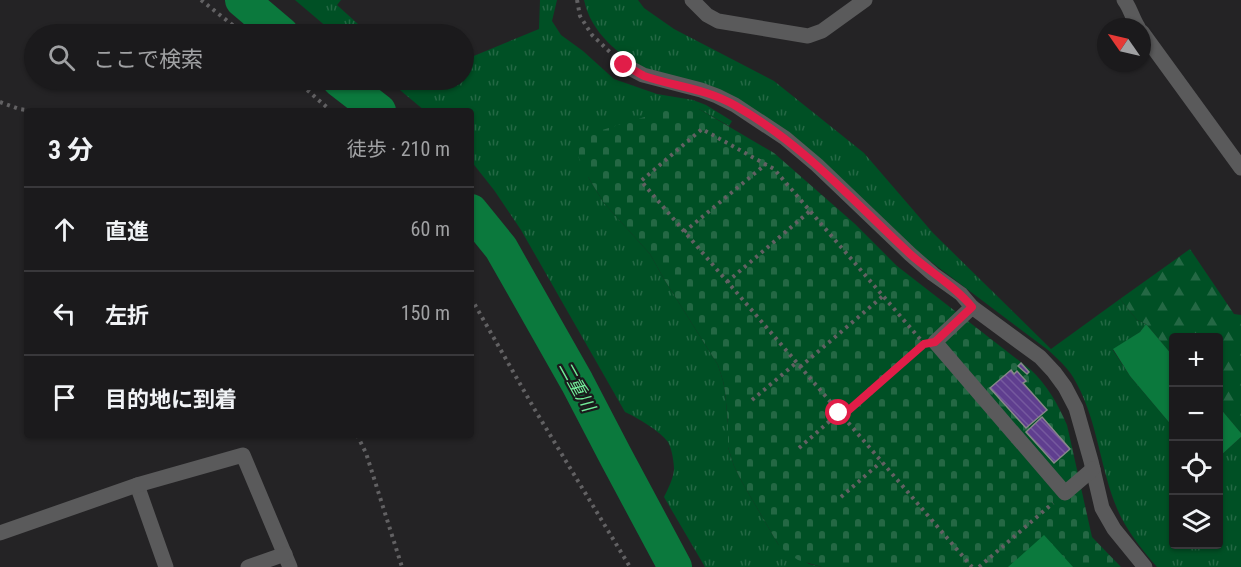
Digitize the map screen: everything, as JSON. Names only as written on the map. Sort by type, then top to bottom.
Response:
[{"type":"street","points":[[692,0],[706,15],[718,21],[808,36],[822,31],[865,0]]},
{"type":"street","points":[[1124,0],[1130,8],[1132,18]]},
{"type":"street","points":[[1151,44],[1241,168]]},
{"type":"street","points":[[624,65],[643,75],[717,96],[735,105],[785,138],[933,274],[962,294],[972,307],[1040,357],[1065,387],[1076,408],[1102,508],[1114,529],[1144,567]]},
{"type":"street","points":[[972,307],[935,342],[1065,493],[1093,469]]},
{"type":"street","points":[[0,533],[137,485],[243,455],[287,560],[248,567]]},
{"type":"street","points":[[137,485],[166,567]]},
{"type":"path","points":[[201,0],[231,24]]},
{"type":"path","points":[[577,0],[580,16],[592,35],[624,65]]},
{"type":"path","points":[[307,90],[328,108]]},
{"type":"path","points":[[0,102],[24,110]]},
{"type":"path","points":[[800,447],[841,415],[924,344],[774,169],[702,129],[641,181],[684,232],[798,364],[841,415],[972,567]]},
{"type":"path","points":[[684,232],[766,164]]},
{"type":"path","points":[[727,282],[810,211]]},
{"type":"path","points":[[752,400],[883,296]]},
{"type":"path","points":[[474,303],[535,410],[630,567]]},
{"type":"path","points":[[358,438],[366,453],[402,567]]},
{"type":"path","points":[[841,497],[882,462]]},
{"type":"path","points":[[979,567],[1065,493]]},
{"type":"green space","points":[[295,0],[341,0],[337,5],[358,24],[323,24]]},
{"type":"green space","points":[[540,0],[557,0],[552,21],[561,35],[614,79],[657,94],[693,100],[732,121],[729,126],[699,109],[588,177],[604,203],[650,254],[718,365],[725,391],[728,447],[734,466],[778,544],[809,564],[822,567],[705,567],[664,497],[674,470],[668,442],[654,429],[625,412],[521,230],[474,165],[474,108],[421,108],[400,90],[474,90],[474,56],[539,29]]},
{"type":"green space","points":[[584,0],[638,0],[644,8],[674,29],[774,81],[864,153],[933,233],[1051,349],[1120,299],[1137,320],[1146,324],[1140,332],[1113,350],[1130,376],[1169,422],[1169,549],[1223,549],[1223,453],[1241,437],[1241,567],[1157,567],[1122,520],[1109,485],[1087,407],[1073,377],[1058,359],[914,249],[794,136],[646,70],[608,42],[593,23]]},
{"type":"green space","points":[[677,107],[699,109],[774,153],[855,224],[897,266],[1037,376],[1052,395],[1067,425],[1092,537],[1121,567],[822,567],[798,560],[778,544],[734,466],[728,447],[725,391],[718,365],[650,254],[604,203],[588,177],[573,139]]},
{"type":"green space","points":[[1190,249],[1234,314],[1241,315],[1241,433],[1223,412],[1223,333],[1169,333],[1169,351],[1146,324],[1137,320],[1120,299]]},
{"type":"shaded area","points":[[1146,324],[1169,351],[1169,422],[1130,376],[1113,349],[1140,332]]},
{"type":"shaded area","points":[[1223,412],[1241,433],[1241,437],[1223,453]]},
{"type":"shaded area","points":[[1044,535],[1073,567],[1008,567]]},
{"type":"building","points":[[1021,363],[1029,372],[1027,374],[1018,366]]},
{"type":"building","points":[[1011,370],[1014,374],[1017,371],[1026,381],[1023,383],[1047,410],[1026,428],[990,388]]},
{"type":"building","points":[[1042,417],[1070,449],[1054,463],[1026,432]]},
{"type":"waterway","name":"二重川","points":[[242,0],[270,24]]},
{"type":"waterway","name":"二重川","points":[[352,90],[375,108]]},
{"type":"waterway","name":"二重川","points":[[474,215],[501,248],[577,382],[675,567]]},
{"type":"route","points":[[624,65],[643,75],[717,96],[735,105],[785,138],[817,165],[910,254],[933,274],[962,294],[972,307],[935,342],[924,344],[842,416],[839,413]]}]
